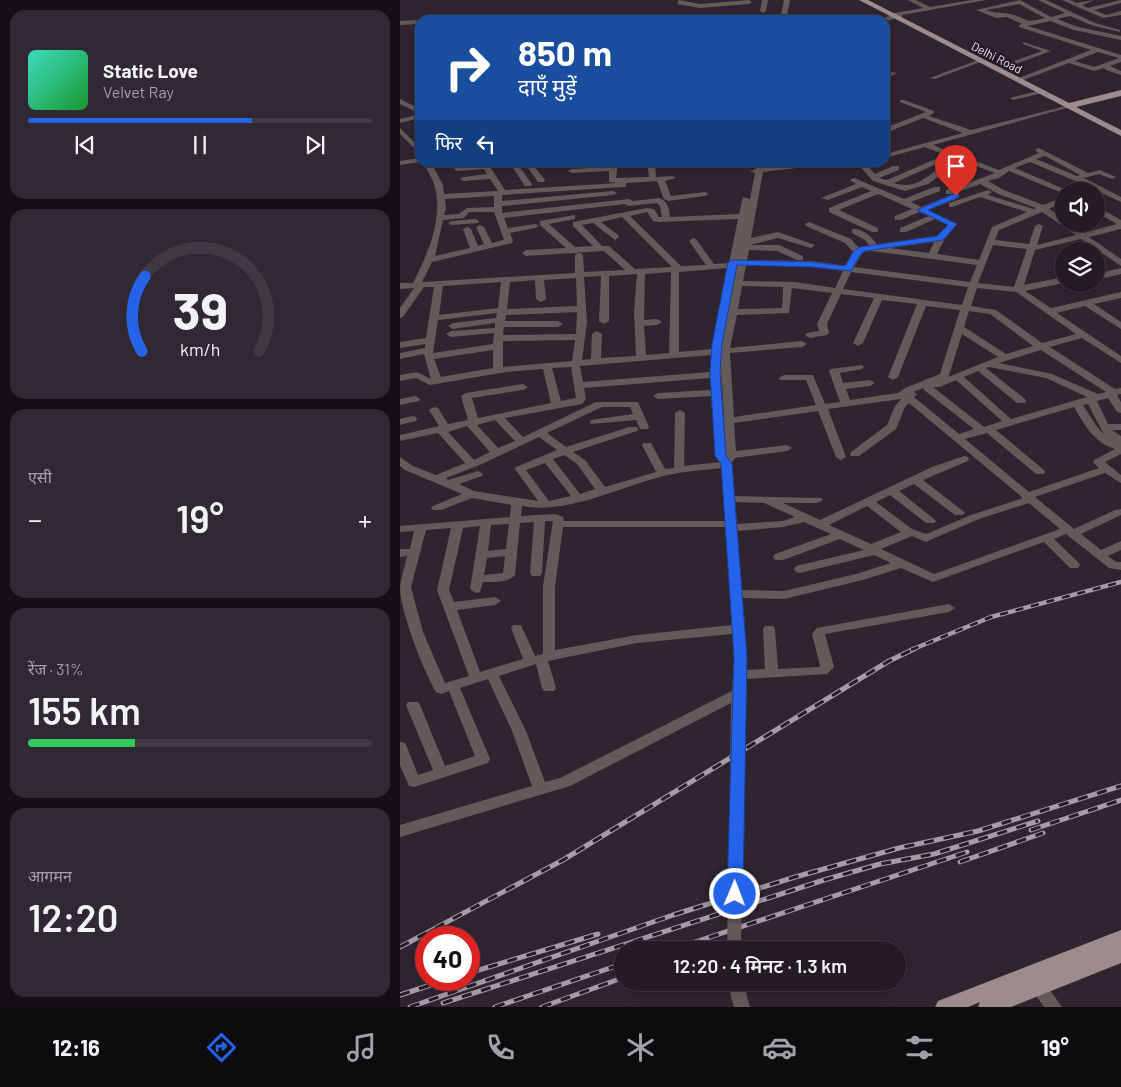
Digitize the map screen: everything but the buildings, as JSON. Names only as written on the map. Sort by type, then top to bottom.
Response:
[{"type":"main road","name":"Delhi Road","points":[[863,0],[896,15],[980,61],[1121,132]]},
{"type":"main road","points":[[869,0],[1070,106],[1121,93]]},
{"type":"main road","points":[[945,1007],[1121,938]]},
{"type":"main road","points":[[988,1007],[1121,954]]},
{"type":"street","points":[[683,0],[679,4],[700,6],[750,1],[746,12]]},
{"type":"street","points":[[763,11],[765,0]]},
{"type":"street","points":[[784,15],[787,0]]},
{"type":"street","points":[[790,15],[793,0]]},
{"type":"street","points":[[914,0],[930,9]]},
{"type":"street","points":[[890,17],[963,2],[983,0]]},
{"type":"street","points":[[1041,0],[1093,24],[1121,31]]},
{"type":"street","points":[[1065,0],[1080,2],[1092,0]]},
{"type":"street","points":[[963,2],[996,16],[1017,13]]},
{"type":"street","points":[[979,10],[1018,2],[1026,9]]},
{"type":"street","points":[[1080,2],[1086,10],[1107,17],[1121,13]]},
{"type":"street","points":[[1028,27],[1049,18],[1120,2]]},
{"type":"street","points":[[990,13],[1026,9],[1034,10],[1066,25],[1100,35]]},
{"type":"street","points":[[1008,15],[1039,32],[1081,45],[1102,46],[1121,40]]},
{"type":"street","points":[[1028,27],[1058,21]]},
{"type":"street","points":[[400,23],[415,22]]},
{"type":"street","points":[[1039,32],[1066,25]]},
{"type":"street","points":[[1080,36],[1087,32]]},
{"type":"street","points":[[1081,45],[1100,35]]},
{"type":"street","points":[[1100,35],[1102,46],[1121,58]]},
{"type":"street","points":[[1021,79],[1121,40]]},
{"type":"street","points":[[1000,68],[1048,51],[1025,43]]},
{"type":"street","points":[[1068,61],[1094,69],[1121,58]]},
{"type":"street","points":[[933,78],[980,61]]},
{"type":"street","points":[[1106,65],[1108,69],[1121,73]]},
{"type":"street","points":[[890,75],[894,73]]},
{"type":"street","points":[[1013,98],[1041,92]]},
{"type":"street","points":[[400,101],[415,109]]},
{"type":"street","points":[[902,101],[923,113]]},
{"type":"street","points":[[890,129],[923,113],[934,103]]},
{"type":"street","points":[[893,104],[923,113],[970,133]]},
{"type":"street","points":[[890,155],[1070,106]]},
{"type":"street","points":[[400,121],[415,117]]},
{"type":"street","points":[[400,130],[415,146]]},
{"type":"street","points":[[925,145],[952,157],[999,172]]},
{"type":"street","points":[[898,218],[953,194],[965,186],[996,176],[999,172],[1029,160],[1041,151],[1121,200]]},
{"type":"street","points":[[400,154],[404,162]]},
{"type":"street","points":[[887,183],[952,157]]},
{"type":"street","points":[[864,167],[874,177],[907,189],[925,182],[952,157]]},
{"type":"street","points":[[952,157],[954,167],[947,176],[965,186]]},
{"type":"street","points":[[1029,160],[1064,173],[1076,174]]},
{"type":"street","points":[[400,315],[418,286],[429,260],[439,222],[442,200],[439,185],[430,167]]},
{"type":"street","points":[[458,167],[459,169],[469,167]]},
{"type":"street","points":[[429,260],[509,241],[504,230],[492,176],[486,167]]},
{"type":"street","points":[[516,167],[528,184]]},
{"type":"street","points":[[531,167],[541,180]]},
{"type":"street","points":[[572,171],[613,167],[655,177],[672,178]]},
{"type":"street","points":[[613,167],[612,181],[623,186]]},
{"type":"street","points":[[652,167],[655,177],[668,199],[705,194]]},
{"type":"street","points":[[723,421],[716,393],[715,375],[757,167]]},
{"type":"street","points":[[874,177],[896,168]]},
{"type":"street","points":[[1008,168],[1055,187]]},
{"type":"street","points":[[912,172],[926,177]]},
{"type":"street","points":[[1090,181],[1121,174]]},
{"type":"street","points":[[464,179],[492,176]]},
{"type":"street","points":[[439,222],[460,216],[467,210],[499,202],[623,186],[655,177]]},
{"type":"street","points":[[854,180],[953,225],[940,238],[932,256]]},
{"type":"street","points":[[981,181],[1055,217]]},
{"type":"street","points":[[825,198],[862,184]]},
{"type":"street","points":[[499,202],[623,186]]},
{"type":"street","points":[[623,186],[628,208],[677,269],[674,355]]},
{"type":"street","points":[[904,202],[936,189]]},
{"type":"street","points":[[952,205],[996,190]]},
{"type":"street","points":[[875,230],[832,210],[877,191]]},
{"type":"street","points":[[982,194],[1040,209]]},
{"type":"street","points":[[442,200],[628,208],[650,210],[656,219],[745,219]]},
{"type":"street","points":[[599,248],[576,225],[659,200],[664,206],[666,219]]},
{"type":"street","points":[[723,421],[901,396],[909,390],[940,378],[944,375],[965,308],[996,228],[1055,203]]},
{"type":"street","points":[[903,230],[962,208]]},
{"type":"street","points":[[1105,214],[1121,224]]},
{"type":"street","points":[[400,438],[580,401],[576,363],[580,338],[581,309],[576,252],[543,222],[572,216]]},
{"type":"street","points":[[734,941],[739,675],[738,629],[720,352],[732,312],[739,279],[737,264],[745,245],[745,219]]},
{"type":"street","points":[[594,220],[615,238]]},
{"type":"street","points":[[439,222],[478,224],[489,246]]},
{"type":"street","points":[[808,224],[848,241],[858,252]]},
{"type":"street","points":[[990,242],[1032,248],[1083,236],[1121,224]]},
{"type":"street","points":[[504,230],[535,226]]},
{"type":"street","points":[[1020,292],[1038,226]]},
{"type":"street","points":[[466,229],[475,249]]},
{"type":"street","points":[[855,231],[868,238],[871,248]]},
{"type":"street","points":[[1077,232],[1121,263]]},
{"type":"street","points":[[745,245],[778,235],[812,245]]},
{"type":"street","points":[[810,334],[824,333],[822,324],[847,270],[858,252],[871,248],[940,238]]},
{"type":"street","points":[[693,241],[712,267]]},
{"type":"street","points":[[745,245],[779,248],[801,261]]},
{"type":"street","points":[[526,256],[606,248],[615,253],[637,272],[641,358]]},
{"type":"street","points":[[871,248],[982,263]]},
{"type":"street","points":[[576,252],[615,253]]},
{"type":"street","points":[[400,286],[801,261],[847,270],[1020,292],[1055,284]]},
{"type":"street","points":[[1105,273],[1121,270]]},
{"type":"street","points":[[604,321],[605,274]]},
{"type":"street","points":[[539,278],[541,299]]},
{"type":"street","points":[[739,279],[788,281],[837,291],[965,308],[996,314],[1041,346],[1115,393],[1121,410]]},
{"type":"street","points":[[498,370],[500,327],[506,280]]},
{"type":"street","points":[[732,312],[786,311],[788,281]]},
{"type":"street","points":[[437,381],[429,349],[440,285]]},
{"type":"street","points":[[1020,292],[1081,335],[1121,360]]},
{"type":"street","points":[[1048,312],[1121,295]]},
{"type":"street","points":[[858,343],[879,297]]},
{"type":"street","points":[[893,377],[922,303]]},
{"type":"street","points":[[1087,303],[1121,326]]},
{"type":"street","points":[[558,324],[500,327],[452,334],[500,327],[581,309]]},
{"type":"street","points":[[433,318],[580,338]]},
{"type":"street","points":[[640,323],[657,322]]},
{"type":"street","points":[[400,356],[500,327]]},
{"type":"street","points":[[959,328],[1004,357]]},
{"type":"street","points":[[596,361],[597,334]]},
{"type":"street","points":[[855,454],[892,427],[900,406],[908,397],[1004,357],[1081,335]]},
{"type":"street","points":[[400,378],[417,376],[426,382],[517,368],[802,344]]},
{"type":"street","points":[[400,345],[429,349]]},
{"type":"street","points":[[546,366],[557,405]]},
{"type":"street","points":[[984,366],[1021,401]]},
{"type":"street","points":[[984,366],[1049,376],[1087,401],[1111,437],[1121,441]]},
{"type":"street","points":[[846,404],[834,371],[859,367]]},
{"type":"street","points":[[497,453],[472,423],[466,396],[524,390],[517,368]]},
{"type":"street","points":[[578,385],[715,375]]},
{"type":"street","points":[[784,378],[810,377],[841,457]]},
{"type":"street","points":[[958,377],[1010,423]]},
{"type":"street","points":[[624,381],[626,398]]},
{"type":"street","points":[[839,387],[870,383]]},
{"type":"street","points":[[928,388],[1040,472]]},
{"type":"street","points":[[658,396],[716,393]]},
{"type":"street","points":[[959,438],[1115,393]]},
{"type":"street","points":[[908,397],[1069,532],[1112,565],[1121,566]]},
{"type":"street","points":[[400,402],[415,399]]},
{"type":"street","points":[[1087,401],[1096,436],[1106,443],[1121,449]]},
{"type":"street","points":[[449,483],[475,469],[497,453],[538,432],[603,403],[634,404],[639,416],[638,428],[565,450],[519,470],[546,504]]},
{"type":"street","points":[[434,410],[444,429],[475,469]]},
{"type":"street","points":[[679,470],[680,413]]},
{"type":"street","points":[[595,422],[639,416]]},
{"type":"street","points":[[498,418],[521,441]]},
{"type":"street","points":[[400,422],[412,419]]},
{"type":"street","points":[[1105,427],[1121,427]]},
{"type":"street","points":[[538,432],[586,466],[602,491]]},
{"type":"street","points":[[647,445],[662,473]]},
{"type":"street","points":[[400,529],[486,523],[546,504],[578,498],[662,473],[787,448]]},
{"type":"street","points":[[1121,449],[1099,461],[1121,480]]},
{"type":"street","points":[[547,458],[578,498]]},
{"type":"street","points":[[819,525],[915,479],[964,459]]},
{"type":"street","points":[[400,460],[409,468],[449,483],[515,514],[540,518],[556,517],[559,519],[540,659]]},
{"type":"street","points":[[437,478],[475,469]]},
{"type":"street","points":[[800,569],[872,550],[914,532],[926,538],[975,517],[1107,469]]},
{"type":"street","points":[[915,479],[959,513]]},
{"type":"street","points":[[891,490],[930,521]]},
{"type":"street","points":[[729,493],[765,500],[817,500]]},
{"type":"street","points":[[437,508],[470,494]]},
{"type":"street","points":[[765,500],[929,578],[937,578],[1046,538],[1069,532],[1119,512]]},
{"type":"street","points":[[867,501],[910,533]]},
{"type":"street","points":[[486,523],[476,584],[507,576],[515,514]]},
{"type":"street","points":[[536,573],[540,518]]},
{"type":"street","points":[[558,524],[707,524],[731,526],[783,524],[806,518]]},
{"type":"street","points":[[458,525],[443,587],[448,607],[476,678]]},
{"type":"street","points":[[421,528],[402,588],[404,604],[440,688],[453,686],[540,659],[637,639],[738,629]]},
{"type":"street","points":[[778,556],[840,535]]},
{"type":"street","points":[[1046,538],[1074,565]]},
{"type":"street","points":[[1100,556],[1121,545]]},
{"type":"street","points":[[400,553],[414,552]]},
{"type":"street","points":[[481,555],[511,552]]},
{"type":"street","points":[[736,594],[784,594],[859,577],[901,564]]},
{"type":"street","points":[[448,607],[495,601]]},
{"type":"street","points":[[739,675],[825,670],[827,667],[818,634],[821,631],[949,608]]},
{"type":"street","points":[[517,628],[540,659],[549,688]]},
{"type":"street","points":[[770,629],[772,674]]},
{"type":"street","points":[[492,674],[519,731],[540,790]]},
{"type":"street","points":[[400,747],[413,782],[481,760],[484,756],[453,686]]},
{"type":"street","points":[[400,831],[565,782],[738,701]]},
{"type":"street","points":[[413,705],[441,774]]},
{"type":"street","points":[[1038,987],[1054,1007]]},
{"type":"street","points":[[738,991],[742,1007]]},
{"type":"railway","points":[[911,650],[991,617],[1121,582]]},
{"type":"railway","points":[[400,947],[563,860],[889,661],[914,649]]},
{"type":"railway","points":[[410,1007],[673,915],[795,877],[899,848],[978,831],[1121,786]]},
{"type":"railway","points":[[1031,830],[1121,800]]},
{"type":"railway","points":[[443,1003],[824,880],[880,864],[934,854],[1038,821]]},
{"type":"railway","points":[[960,862],[1043,833]]},
{"type":"railway","points":[[698,941],[967,852]]},
{"type":"railway","points":[[480,970],[598,934]]},
{"type":"railway","points":[[495,1007],[614,967]]},
{"type":"railway","points":[[542,1007],[614,981]]},
{"type":"railway","points":[[400,995],[415,990]]},
{"type":"route","points":[[735,894],[740,657],[727,462],[721,456],[715,372],[717,344],[733,262],[812,264],[848,269],[856,253],[863,249],[940,238],[953,224],[921,210],[956,196]]}]
